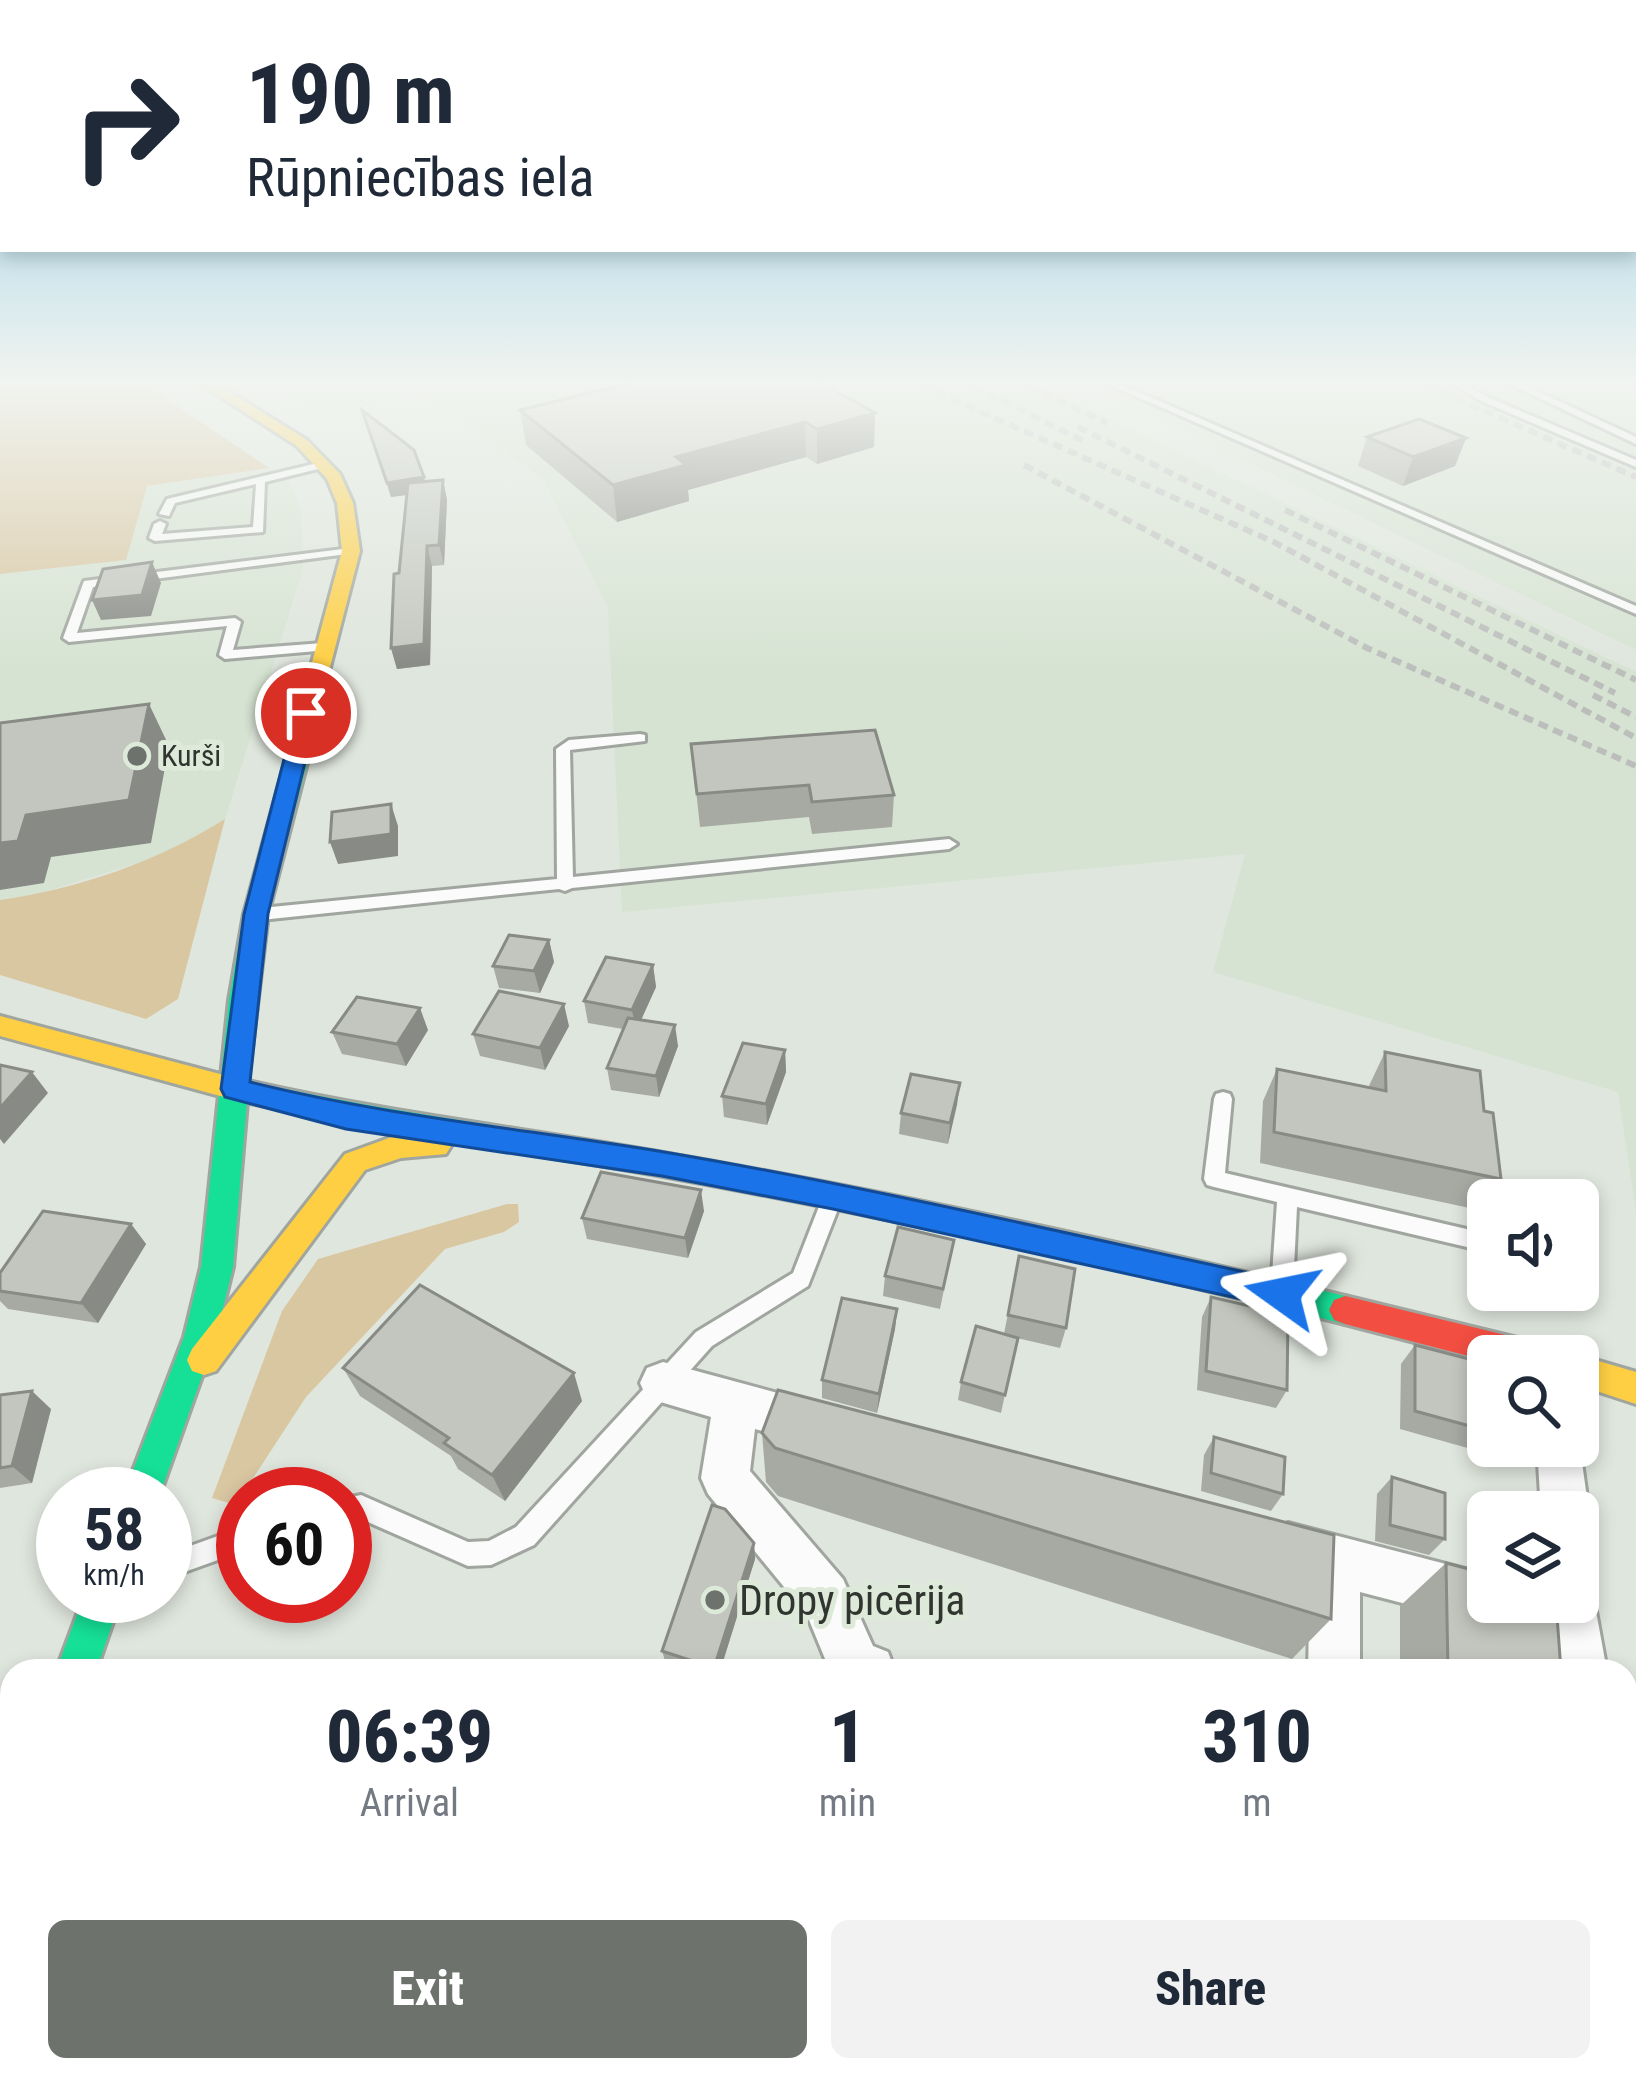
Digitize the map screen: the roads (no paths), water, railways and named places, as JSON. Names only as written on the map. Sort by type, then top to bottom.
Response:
[{"type":"main road","points":[[152,1467],[182,1387],[217,1268],[256,914],[351,551],[342,493],[330,476]]},
{"type":"main road","points":[[0,1026],[346,1117],[833,1196],[1282,1294],[1467,1340]]},
{"type":"main road","points":[[182,1387],[355,1162],[400,1146],[478,1138]]},
{"type":"main road","points":[[1599,1377],[1636,1388]]},
{"type":"main road","points":[[80,1659],[93,1623]]},
{"type":"street","points":[[664,1383],[851,1433]]},
{"type":"street","points":[[736,1402],[725,1478],[825,1598],[852,1659]]},
{"type":"street","points":[[1243,1536],[1467,1594]]},
{"type":"street","points":[[1334,1659],[1335,1560]]},
{"type":"lane","points":[[261,483],[259,530],[154,538],[171,501],[284,476]]},
{"type":"lane","points":[[1327,476],[1634,607]]},
{"type":"lane","points":[[323,646],[225,655],[236,622],[69,638],[88,584],[351,551]]},
{"type":"lane","points":[[565,886],[563,749],[569,744],[640,738]]},
{"type":"lane","points":[[256,914],[949,844]]},
{"type":"lane","points":[[1223,1099],[1214,1179],[1467,1238]]},
{"type":"lane","points":[[372,1513],[468,1554],[491,1553],[525,1536],[704,1339],[801,1279],[833,1196]]},
{"type":"lane","points":[[1282,1294],[1287,1196]]},
{"type":"railway","points":[[1045,476],[1367,648],[1636,766]]},
{"type":"railway","points":[[1126,476],[1274,542],[1636,738]]},
{"type":"railway","points":[[1177,476],[1615,693]]},
{"type":"railway","points":[[1285,510],[1636,680]]},
{"type":"railway","points":[[1593,695],[1636,717]]},
{"type":"place","name":"Kurši","points":[[137,756]]},
{"type":"place","name":"Dropy picērija","points":[[715,1600]]}]
